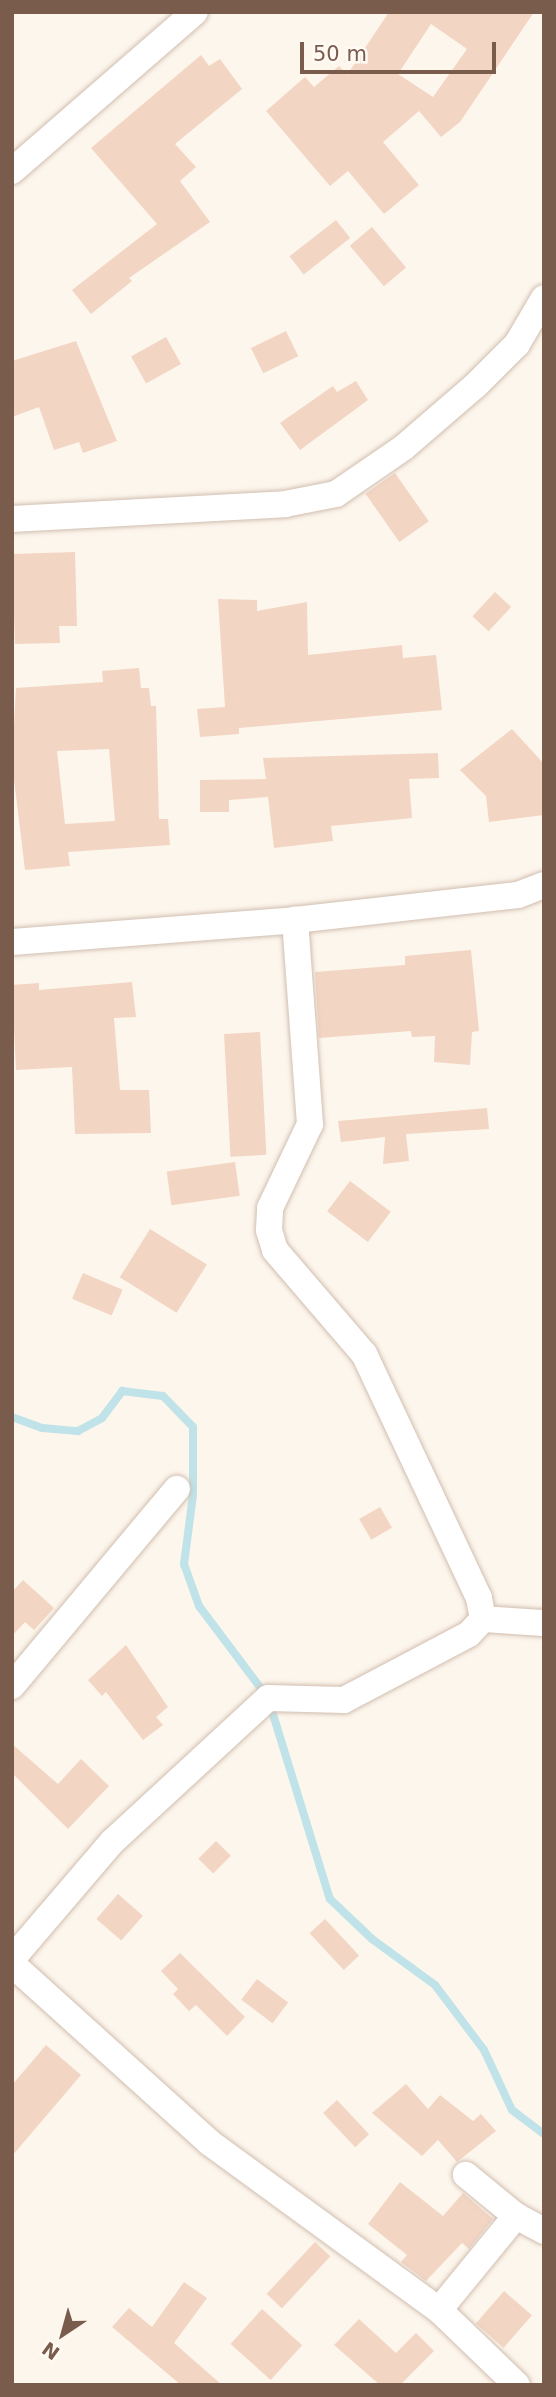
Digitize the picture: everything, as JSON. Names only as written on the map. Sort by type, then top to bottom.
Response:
[{"type":"street","points":[[12,171],[195,12]]},
{"type":"street","points":[[12,519],[285,504],[336,494],[403,448],[475,385],[517,344],[544,298]]},
{"type":"street","points":[[12,942],[295,920],[517,895],[544,885]]},
{"type":"street","points":[[295,920],[310,1124],[270,1208],[269,1230],[275,1250],[364,1354],[479,1598],[483,1619]]},
{"type":"street","points":[[12,1686],[177,1489]]},
{"type":"street","points":[[483,1619],[544,1623]]},
{"type":"street","points":[[483,1619],[469,1634],[344,1700],[268,1699],[112,1842],[12,1961],[210,2143],[439,2310],[517,2385]]},
{"type":"street","points":[[467,2175],[516,2216],[544,2231]]},
{"type":"street","points":[[439,2310],[516,2216]]},
{"type":"building","points":[[389,12],[534,12],[460,122],[441,137],[419,111],[383,142],[419,185],[384,214],[348,171],[330,186],[266,111],[305,77],[314,87],[339,66],[347,75]],"holes":[[[431,24],[467,49],[433,97],[398,74]]]},
{"type":"building","points":[[201,55],[209,66],[220,59],[242,89],[175,144],[196,167],[180,181],[210,222],[129,278],[132,281],[91,314],[72,290],[157,224],[91,148]]},
{"type":"building","points":[[336,220],[350,238],[304,274],[290,256]]},
{"type":"building","points":[[372,227],[406,268],[384,286],[350,246]]},
{"type":"building","points":[[286,331],[298,356],[263,373],[251,348]]},
{"type":"building","points":[[166,337],[181,364],[146,384],[131,356]]},
{"type":"building","points":[[76,341],[117,441],[83,453],[79,442],[54,450],[39,407],[12,417],[12,361]]},
{"type":"building","points":[[356,381],[368,400],[300,450],[280,423],[333,386],[337,392]]},
{"type":"building","points":[[395,473],[429,521],[399,542],[366,494]]},
{"type":"building","points":[[75,552],[77,626],[59,626],[60,643],[15,644],[12,554]]},
{"type":"building","points":[[495,592],[511,607],[489,631],[472,616]]},
{"type":"building","points":[[218,599],[257,600],[257,611],[307,602],[308,655],[402,645],[403,658],[436,655],[442,710],[239,728],[239,734],[200,737],[197,709],[225,707]]},
{"type":"building","points":[[139,668],[141,688],[149,688],[151,706],[156,706],[159,819],[168,819],[170,845],[68,852],[70,866],[25,870],[12,763],[16,688],[103,682],[102,671]],"holes":[[[109,749],[115,821],[65,824],[57,751]]]},
{"type":"building","points":[[512,729],[544,764],[544,815],[489,822],[486,796],[460,770]]},
{"type":"building","points":[[438,753],[439,778],[409,779],[412,818],[331,826],[333,841],[274,848],[268,797],[229,800],[229,812],[200,812],[200,780],[266,779],[263,758]]},
{"type":"building","points":[[471,950],[479,1031],[472,1032],[470,1065],[434,1062],[435,1036],[412,1037],[411,1031],[319,1038],[315,972],[405,965],[405,956]]},
{"type":"building","points":[[132,982],[136,1017],[114,1018],[120,1090],[149,1090],[151,1133],[75,1134],[72,1067],[16,1070],[12,985],[39,983],[39,990]]},
{"type":"building","points":[[260,1032],[266,1155],[230,1157],[224,1034]]},
{"type":"building","points":[[487,1108],[489,1129],[406,1134],[409,1161],[383,1164],[385,1137],[341,1142],[338,1121]]},
{"type":"building","points":[[235,1162],[240,1196],[171,1205],[167,1172]]},
{"type":"building","points":[[350,1181],[391,1212],[368,1242],[327,1211]]},
{"type":"building","points":[[150,1229],[207,1265],[177,1313],[120,1277]]},
{"type":"building","points":[[83,1273],[123,1290],[112,1316],[72,1299]]},
{"type":"building","points":[[380,1507],[392,1528],[371,1540],[359,1519]]},
{"type":"building","points":[[23,1580],[54,1608],[34,1630],[25,1622],[12,1636],[12,1592]]},
{"type":"building","points":[[126,1645],[168,1707],[156,1717],[163,1725],[143,1740],[106,1692],[102,1696],[88,1680]]},
{"type":"building","points":[[12,1744],[58,1784],[81,1759],[109,1786],[68,1829],[12,1773]]},
{"type":"building","points":[[216,1841],[231,1856],[213,1874],[198,1859]]},
{"type":"building","points":[[118,1894],[143,1916],[121,1941],[96,1919]]},
{"type":"building","points":[[325,1919],[359,1956],[344,1970],[310,1933]]},
{"type":"building","points":[[180,1953],[245,2017],[227,2036],[196,2005],[189,2011],[173,1994],[178,1989],[161,1971]]},
{"type":"building","points":[[257,1979],[288,2002],[272,2023],[241,2000]]},
{"type":"building","points":[[46,2045],[81,2075],[12,2156],[12,2085]]},
{"type":"building","points":[[406,2084],[428,2109],[440,2095],[473,2121],[481,2114],[496,2131],[457,2162],[438,2140],[422,2156],[372,2113]]},
{"type":"building","points":[[337,2100],[369,2134],[355,2147],[323,2113]]},
{"type":"building","points":[[400,2182],[443,2216],[463,2193],[493,2219],[469,2249],[462,2243],[426,2281],[401,2262],[407,2255],[368,2224]]},
{"type":"building","points":[[315,2242],[330,2256],[282,2308],[267,2294]]},
{"type":"building","points":[[184,2282],[207,2298],[174,2343],[222,2385],[181,2385],[112,2327],[129,2308],[152,2327]]},
{"type":"building","points":[[504,2291],[532,2315],[504,2348],[476,2323]]},
{"type":"building","points":[[262,2309],[302,2345],[271,2380],[231,2344]]},
{"type":"building","points":[[359,2319],[396,2353],[416,2333],[434,2351],[400,2385],[380,2385],[334,2345]]},
{"type":"waterway","points":[[12,1417],[42,1428],[78,1431],[102,1418],[122,1391],[163,1396],[193,1427],[193,1495],[184,1564],[199,1606],[268,1698],[330,1899],[372,1939],[435,1985],[484,2050],[512,2110],[544,2134]]}]
